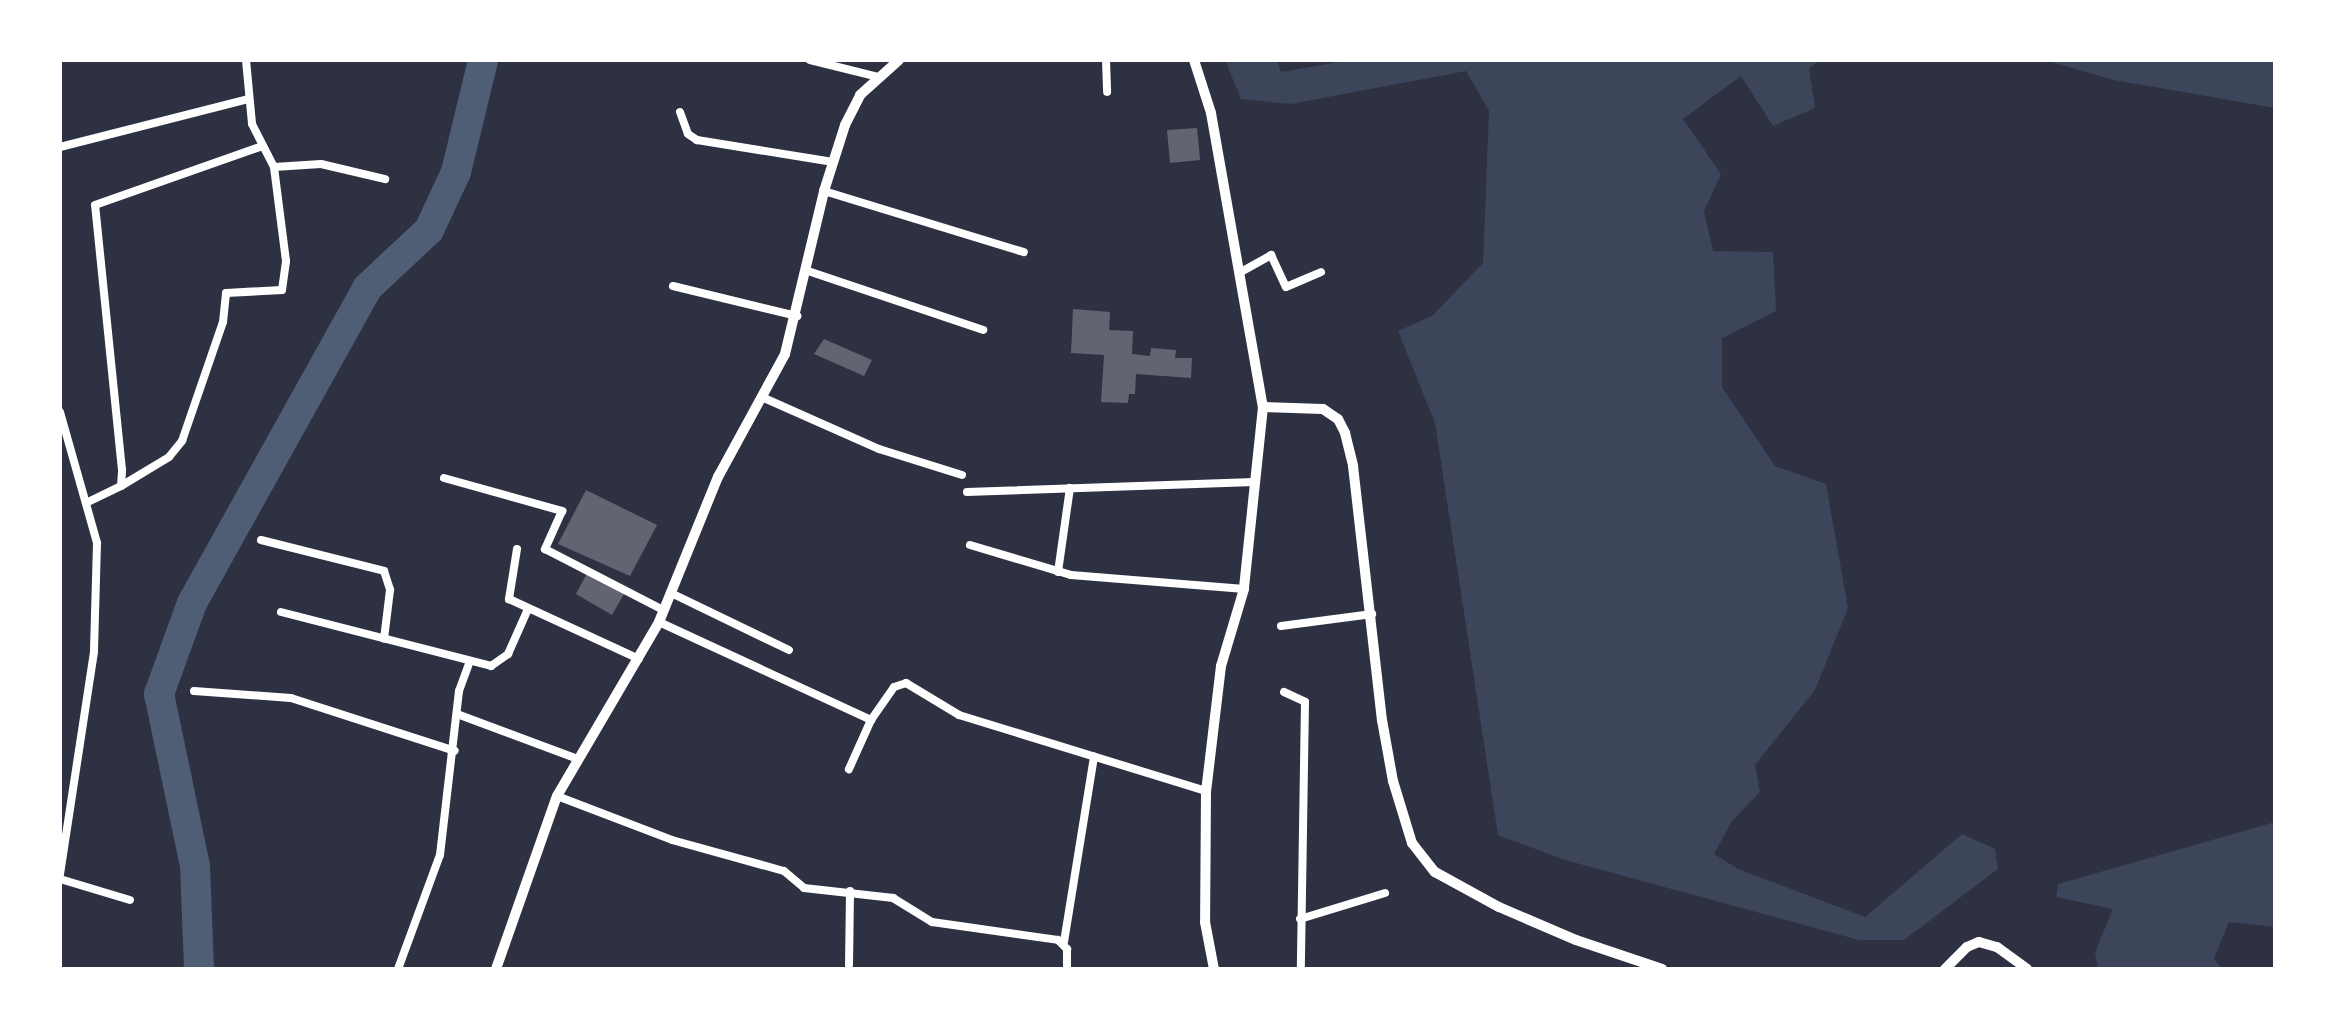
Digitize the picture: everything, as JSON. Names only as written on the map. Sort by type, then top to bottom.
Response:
[{"type":"street","points":[[88,502],[168,457],[182,441],[224,322],[226,292],[282,290],[286,260],[274,168],[260,148],[248,99],[246,60]]},
{"type":"street","points":[[810,60],[834,62],[878,78]]},
{"type":"street","points":[[496,969],[557,796],[658,622],[718,478],[786,354],[798,316],[824,191],[860,95],[899,60]]},
{"type":"street","points":[[1106,60],[1107,92]]},
{"type":"street","points":[[1194,60],[1211,113],[1264,407],[1244,590],[1222,666],[1206,791],[1205,922],[1214,969]]},
{"type":"street","points":[[60,147],[248,99]]},
{"type":"street","points":[[680,112],[688,134],[697,140],[833,162]]},
{"type":"street","points":[[120,486],[120,441],[96,205],[260,148]]},
{"type":"street","points":[[274,168],[320,164],[385,179]]},
{"type":"street","points":[[824,191],[1024,252]]},
{"type":"street","points":[[1238,273],[1271,256],[1286,287],[1320,272]]},
{"type":"street","points":[[808,271],[983,330]]},
{"type":"street","points":[[672,286],[798,316]]},
{"type":"street","points":[[764,398],[879,449],[962,474]]},
{"type":"street","points":[[1264,407],[1324,409],[1338,419],[1353,466],[1393,781],[1412,842],[1435,872],[1576,940],[1662,969]]},
{"type":"street","points":[[60,412],[97,543],[94,652],[60,876],[130,900]]},
{"type":"street","points":[[444,478],[562,511],[545,550],[663,610]]},
{"type":"street","points":[[967,492],[1254,482]]},
{"type":"street","points":[[1058,572],[1070,488]]},
{"type":"street","points":[[261,540],[384,570],[390,590],[384,639]]},
{"type":"street","points":[[970,545],[1058,572],[1117,581],[1244,590]]},
{"type":"street","points":[[517,550],[508,595],[528,609],[639,658]]},
{"type":"street","points":[[670,593],[789,650]]},
{"type":"street","points":[[281,612],[469,664],[499,663],[508,654],[528,609]]},
{"type":"street","points":[[1281,626],[1372,614]]},
{"type":"street","points":[[658,622],[872,720]]},
{"type":"street","points":[[398,969],[440,856],[457,714],[469,664]]},
{"type":"street","points":[[849,769],[872,720],[894,687],[906,683],[959,715],[1206,791]]},
{"type":"street","points":[[194,692],[292,698],[455,751]]},
{"type":"street","points":[[1284,692],[1305,702],[1301,969]]},
{"type":"street","points":[[457,714],[576,758]]},
{"type":"street","points":[[1067,969],[1064,942],[1094,756]]},
{"type":"street","points":[[557,796],[672,840],[784,871],[804,888],[893,898],[932,922],[1064,942]]},
{"type":"street","points":[[849,965],[850,891]]},
{"type":"street","points":[[1300,919],[1385,894]]},
{"type":"street","points":[[1945,969],[1967,947],[1979,942],[1991,944],[2027,969]]},
{"type":"shaded area","points":[[1225,60],[1277,60],[1281,72],[1350,60],[1821,60],[1809,68],[1815,108],[1773,126],[1741,76],[1683,119],[1721,174],[1704,211],[1713,251],[1773,252],[1776,311],[1722,338],[1722,387],[1775,466],[1826,484],[1848,608],[1815,690],[1755,765],[1760,792],[1732,821],[1714,854],[1738,869],[1865,917],[1962,834],[1995,849],[1998,869],[1904,940],[1859,940],[1565,860],[1498,835],[1435,423],[1398,331],[1432,316],[1483,263],[1489,111],[1466,71],[1291,104],[1241,99]]},
{"type":"shaded area","points":[[2044,60],[2275,60],[2275,108],[2114,80]]},
{"type":"shaded area","points":[[2275,822],[2275,927],[2229,922],[2214,958],[2222,969],[2098,969],[2095,952],[2113,909],[2056,897],[2058,884]]},
{"type":"building","points":[[1197,128],[1200,160],[1170,163],[1167,130]]},
{"type":"building","points":[[1073,309],[1110,312],[1109,330],[1133,331],[1132,354],[1150,356],[1151,348],[1176,350],[1175,358],[1192,358],[1191,378],[1136,374],[1135,394],[1129,394],[1128,403],[1101,402],[1104,355],[1071,353]]},
{"type":"building","points":[[824,339],[872,360],[864,376],[814,354]]},
{"type":"building","points":[[586,490],[657,525],[630,576],[558,544]]},
{"type":"building","points":[[587,573],[624,594],[612,615],[576,594]]},
{"type":"waterway","points":[[199,969],[195,866],[159,694],[192,603],[367,288],[429,230],[456,172],[483,60]]}]
